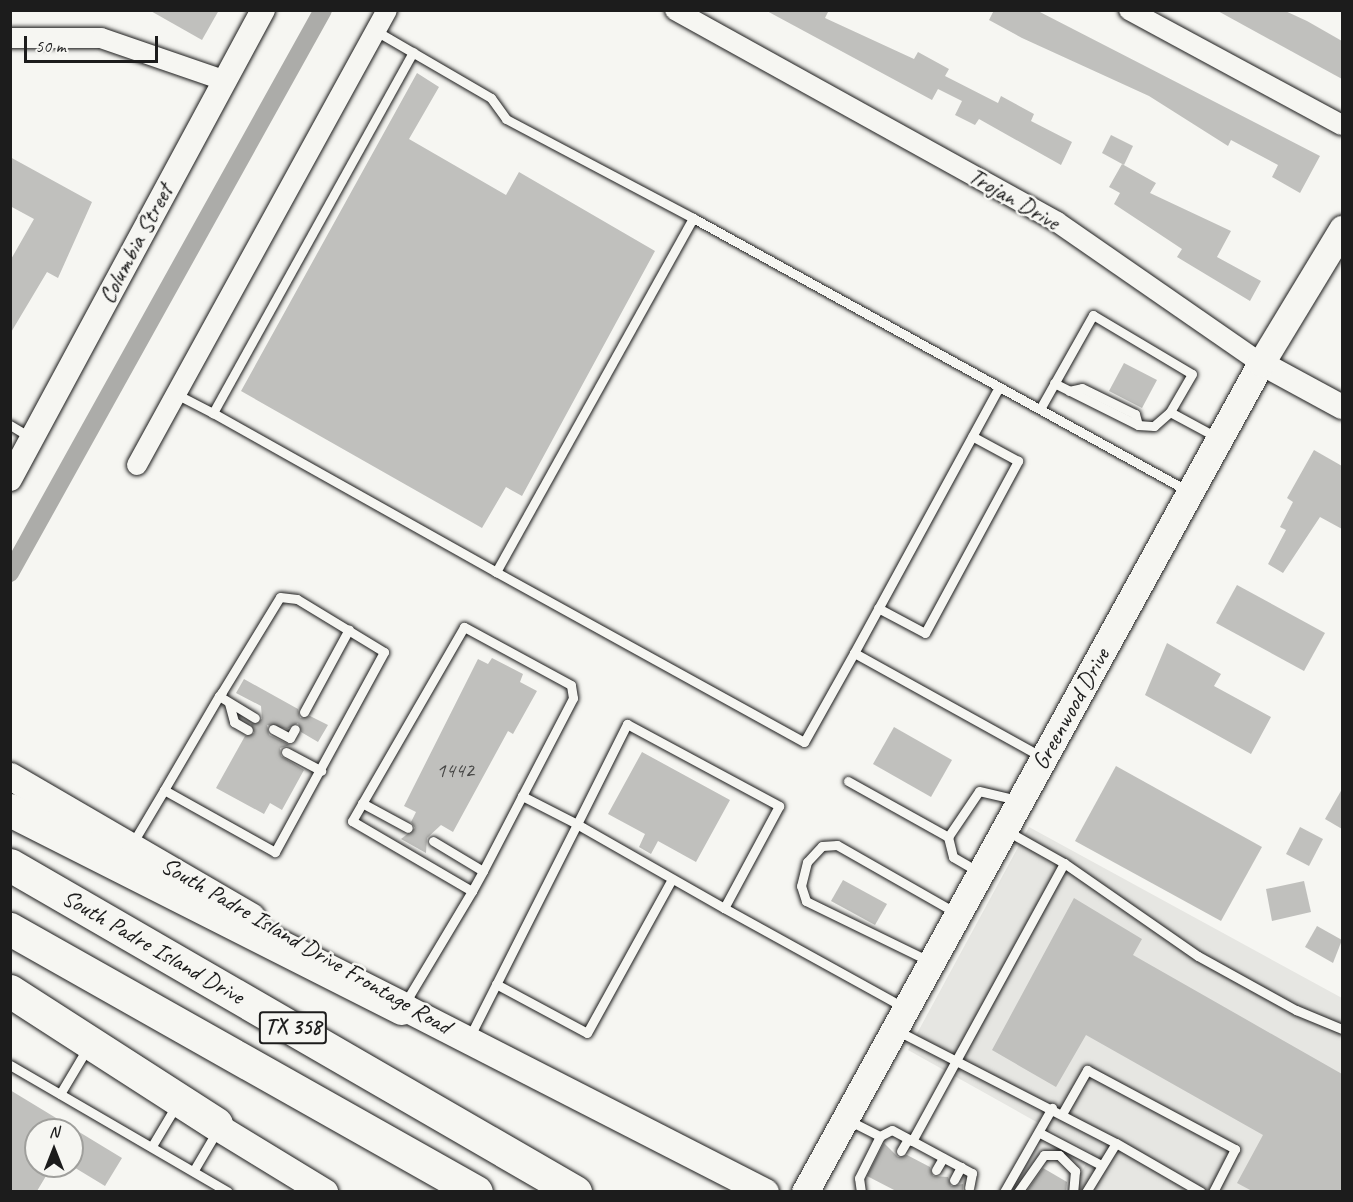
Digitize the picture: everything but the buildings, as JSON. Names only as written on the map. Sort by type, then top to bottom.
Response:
[{"type":"highway","points":[[10,810],[402,1008]]},
{"type":"highway","name":"South Padre Island Drive","points":[[10,865],[575,1191]]},
{"type":"highway","name":"TX 358","points":[[10,929],[476,1191]]},
{"type":"highway","points":[[10,991],[217,1125]]},
{"type":"main road","name":"Greenwood Drive","points":[[805,1191],[1261,363],[1339,245]]},
{"type":"main road","name":"South Padre Island Drive Frontage Road","points":[[10,776],[132,844],[402,1008],[704,1157],[765,1191]]},
{"type":"main road","points":[[10,1010],[217,1125],[324,1191]]},
{"type":"main road","points":[[704,1157],[719,1191]]},
{"type":"street","name":"Columbia Street","points":[[10,479],[223,80],[263,10]]},
{"type":"street","points":[[137,465],[387,10]]},
{"type":"street","name":"Trojan Drive","points":[[675,10],[1057,222],[1261,363],[1342,407]]},
{"type":"street","points":[[1129,10],[1342,125]]},
{"type":"street","points":[[10,38],[101,38],[223,80]]},
{"type":"lane","points":[[376,31],[491,98],[506,119],[693,218],[1190,492]]},
{"type":"lane","points":[[213,413],[413,52]]},
{"type":"lane","points":[[496,572],[693,218]]},
{"type":"lane","points":[[1040,410],[1054,383],[1092,315],[1192,374],[1170,412],[1154,426],[1138,425],[1054,383]]},
{"type":"lane","points":[[176,394],[804,742],[999,387]]},
{"type":"lane","points":[[1170,412],[1220,439]]},
{"type":"lane","points":[[10,425],[32,438]]},
{"type":"lane","points":[[878,608],[925,633],[1018,461],[972,436]]},
{"type":"lane","points":[[132,844],[164,789],[219,696],[280,597],[297,599],[349,628],[384,652],[383,660],[275,852],[164,789]]},
{"type":"lane","points":[[402,1008],[472,891],[573,698],[571,685],[464,627],[352,821],[472,891]]},
{"type":"lane","points":[[304,712],[349,628]]},
{"type":"lane","points":[[854,653],[1043,758]]},
{"type":"lane","points":[[219,696],[255,718]]},
{"type":"lane","points":[[230,703],[234,722],[248,730]]},
{"type":"lane","points":[[468,1040],[627,724],[779,806],[723,908]]},
{"type":"lane","points":[[273,729],[290,738],[295,729]]},
{"type":"lane","points":[[286,752],[321,771]]},
{"type":"lane","points":[[848,781],[948,837],[953,857],[980,873]]},
{"type":"lane","points":[[948,837],[979,791],[1020,801]]},
{"type":"lane","points":[[522,796],[723,908],[957,1057],[1201,1191]]},
{"type":"lane","points":[[362,803],[408,828]]},
{"type":"lane","points":[[1004,830],[1064,863],[1198,956],[1296,1010],[1342,1029]]},
{"type":"lane","points":[[433,841],[483,871]]},
{"type":"lane","points":[[931,962],[806,901],[801,886],[807,862],[822,846],[837,845],[958,914]]},
{"type":"lane","points":[[901,1152],[957,1057],[1064,863]]},
{"type":"lane","points":[[496,984],[587,1033],[672,879]]},
{"type":"lane","points":[[60,1094],[86,1052]]},
{"type":"lane","points":[[10,1065],[228,1191]]},
{"type":"lane","points":[[1062,1114],[1087,1070],[1235,1149],[1213,1191]]},
{"type":"lane","points":[[152,1146],[177,1103]]},
{"type":"lane","points":[[1004,1191],[1052,1108]]},
{"type":"lane","points":[[845,1118],[880,1136]]},
{"type":"lane","points":[[194,1170],[217,1125]]},
{"type":"lane","points":[[861,1191],[859,1178],[880,1136],[892,1130],[972,1173],[969,1188]]},
{"type":"lane","points":[[1040,1132],[1101,1165]]},
{"type":"lane","points":[[1086,1191],[1116,1143]]},
{"type":"lane","points":[[1018,1191],[1044,1155],[1059,1155],[1075,1171],[1073,1191]]},
{"type":"lane","points":[[936,1170],[943,1158]]},
{"type":"lane","points":[[954,1180],[961,1167]]},
{"type":"shaded area","points":[[1029,827],[1342,998],[1342,1191],[1071,1191],[1092,1153],[908,1050]]},
{"type":"waterway","points":[[10,573],[323,10]]}]
